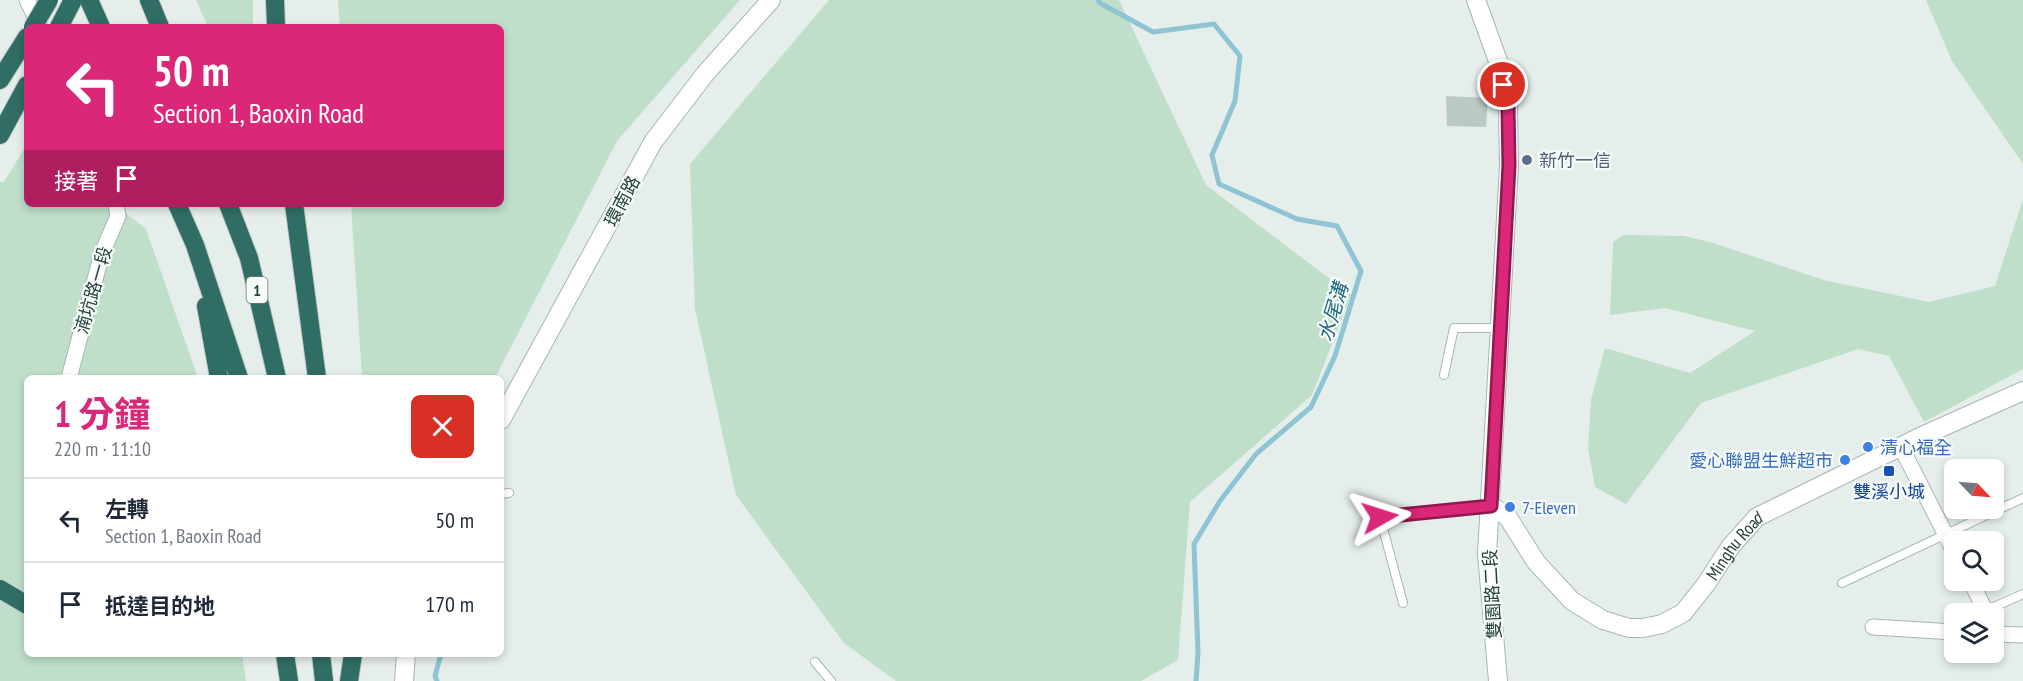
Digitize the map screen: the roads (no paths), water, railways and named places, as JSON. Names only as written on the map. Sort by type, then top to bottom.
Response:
[{"type":"highway","points":[[35,24],[49,0]]},
{"type":"highway","points":[[60,24],[73,0]]},
{"type":"highway","points":[[89,0],[100,24]]},
{"type":"highway","points":[[149,0],[159,24]]},
{"type":"highway","points":[[275,0],[276,24]]},
{"type":"highway","points":[[4,73],[24,42]]},
{"type":"highway","points":[[0,135],[24,91]]},
{"type":"highway","points":[[178,207],[195,245],[238,375]]},
{"type":"highway","name":"1","points":[[229,207],[249,258],[276,375]]},
{"type":"highway","points":[[294,207],[317,375]]},
{"type":"highway","points":[[195,245],[218,375]]},
{"type":"highway","points":[[0,590],[24,603]]},
{"type":"highway","points":[[285,657],[289,681]]},
{"type":"highway","points":[[321,657],[324,681]]},
{"type":"highway","points":[[349,681],[353,657]]},
{"type":"street","points":[[27,0],[39,24]]},
{"type":"street","name":"環南路","points":[[504,415],[653,142],[705,74],[771,0]]},
{"type":"street","name":"雙園路二段","points":[[1476,0],[1498,61],[1508,108],[1509,165],[1488,554],[1498,681]]},
{"type":"street","name":"湳坑路一段","points":[[70,375],[102,253],[118,216],[116,207]]},
{"type":"street","name":"Minghu Road","points":[[1491,506],[1508,516],[1536,562],[1572,601],[1603,620],[1629,628],[1644,628],[1662,624],[1683,613],[1706,584],[1731,546],[1757,517],[2023,391]]},
{"type":"street","points":[[1901,447],[1944,531]]},
{"type":"street","points":[[1873,627],[1944,631]]},
{"type":"street","points":[[2004,633],[2023,635]]},
{"type":"street","points":[[404,681],[406,657]]},
{"type":"lane","points":[[1444,375],[1454,328],[1500,328]]},
{"type":"lane","points":[[1952,531],[2023,498]]},
{"type":"lane","points":[[1403,603],[1380,517],[1491,506]]},
{"type":"lane","points":[[1842,584],[1944,535]]},
{"type":"lane","points":[[2004,603],[2023,594]]},
{"type":"lane","points":[[815,662],[831,681]]},
{"type":"waterway","name":"水尾溝","points":[[1098,0],[1153,32],[1214,24],[1240,56],[1235,101],[1212,155],[1219,184],[1297,219],[1337,226],[1361,271],[1335,356],[1311,407],[1256,454],[1220,501],[1194,544],[1198,653],[1196,681]]},
{"type":"waterway","points":[[437,681],[435,676],[440,657]]},
{"type":"place","name":"新竹一信","points":[[1527,160]]},
{"type":"place","name":"清心福全","points":[[1868,447]]},
{"type":"place","name":"愛心聯盟生鮮超市","points":[[1845,460]]},
{"type":"place","name":"雙溪小城","points":[[1889,471]]},
{"type":"place","name":"7-Eleven","points":[[1510,507]]}]
